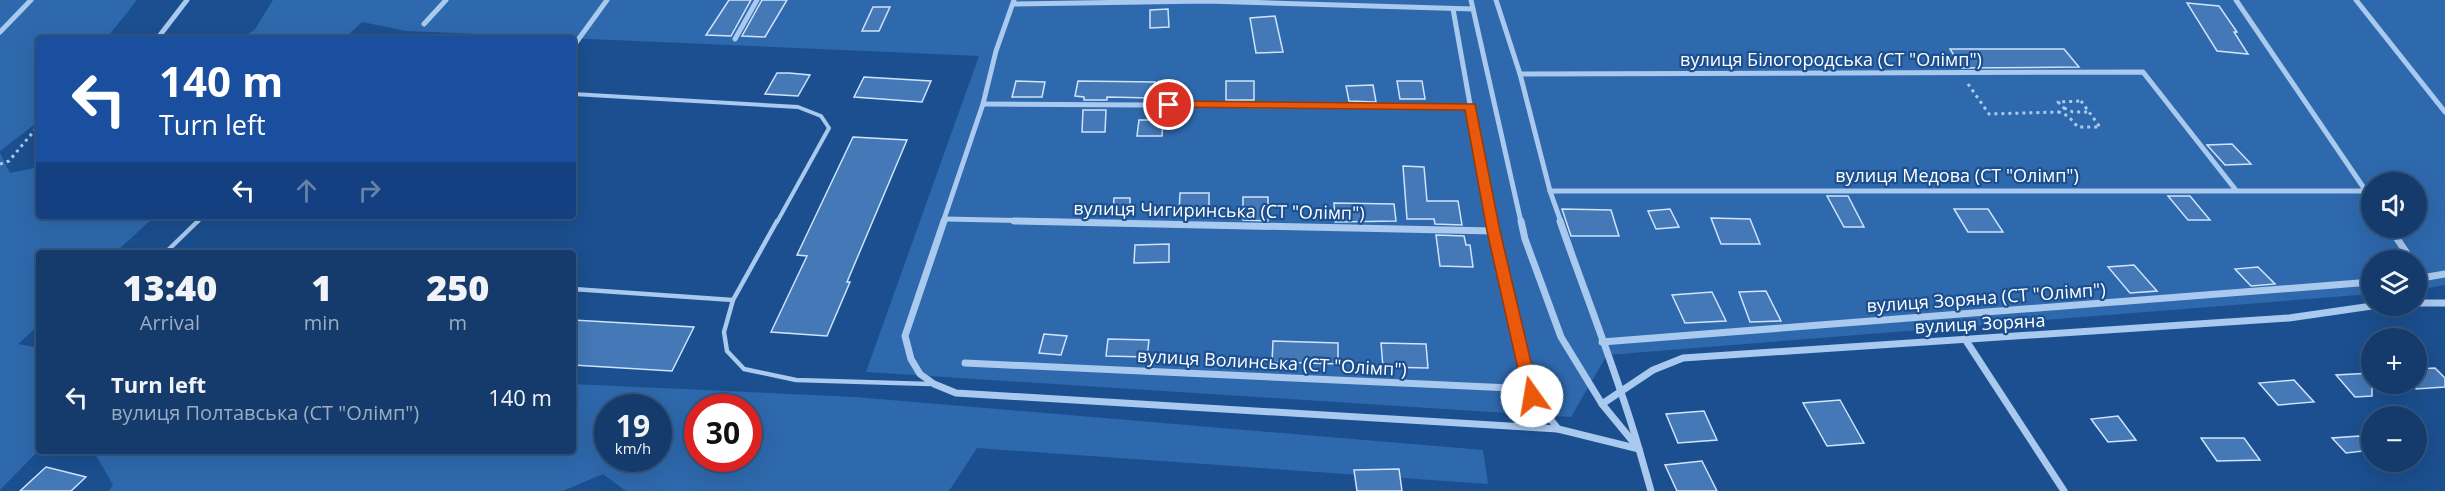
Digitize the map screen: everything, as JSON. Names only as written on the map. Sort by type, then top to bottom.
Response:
[{"type":"street","points":[[0,32],[31,0]]},
{"type":"street","points":[[159,36],[187,0]]},
{"type":"street","points":[[424,24],[446,0]]},
{"type":"street","points":[[576,43],[607,0]]},
{"type":"street","points":[[735,39],[757,0]]},
{"type":"street","points":[[1471,0],[1525,239],[1561,337],[1602,405],[1639,449]]},
{"type":"street","points":[[1496,0],[1520,74],[1550,190],[1602,342],[1622,390],[1652,491]]},
{"type":"street","points":[[2236,0],[2361,185]]},
{"type":"street","points":[[2356,0],[2445,112]]},
{"type":"street","points":[[1473,9],[1207,1],[1013,2],[996,51],[983,104],[905,336],[910,363],[930,384],[956,393],[1558,429],[1639,449]]},
{"type":"street","points":[[1454,9],[1493,231],[1532,396],[1547,408],[1558,429]]},
{"type":"street","name":"вулиця Білогородська (СТ \"Олімп\")","points":[[1520,74],[2144,72],[2235,189]]},
{"type":"street","points":[[983,104],[1470,107]]},
{"type":"street","name":"вулиця Медова (СТ \"Олімп\")","points":[[1550,190],[2361,191]]},
{"type":"street","name":"вулиця Чигиринська (СТ \"Олімп\")","points":[[945,219],[1493,231]]},
{"type":"street","points":[[2427,278],[2445,274]]},
{"type":"street","name":"вулиця Зоряна (СТ \"Олімп\")","points":[[1602,342],[2361,283]]},
{"type":"street","points":[[2427,303],[2445,303]]},
{"type":"street","name":"вулиця Зоряна","points":[[1602,405],[1653,370],[1683,358],[2289,318],[2361,308]]},
{"type":"street","points":[[1965,339],[2064,491]]},
{"type":"street","name":"вулиця Волинська (СТ \"Олімп\")","points":[[966,363],[1511,388],[1532,396]]},
{"type":"lane","points":[[576,94],[798,107],[821,116],[829,128],[733,300],[724,332],[727,351],[744,369],[796,380],[930,384]]},
{"type":"lane","points":[[168,250],[199,219]]},
{"type":"lane","points":[[576,289],[733,300]]},
{"type":"path","points":[[1961,74],[1989,114],[2059,112],[2068,116],[2079,127],[2100,127],[2081,101],[2058,102],[2073,112],[2088,112]]},
{"type":"path","points":[[2059,112],[2064,108]]},
{"type":"path","points":[[2068,116],[2073,112]]},
{"type":"path","points":[[0,164],[9,161],[36,129]]},
{"type":"shaded area","points":[[0,0],[137,0],[108,36],[36,36],[36,123],[0,151]]},
{"type":"shaded area","points":[[273,0],[2445,0],[2445,285],[2427,288],[2427,250],[2361,250],[2361,295],[1607,355],[1571,417],[866,372],[979,56],[576,38],[576,36],[406,31],[362,22],[347,36],[246,36],[255,29]]},
{"type":"shaded area","points":[[0,153],[10,173],[36,168],[36,219],[152,219],[118,250],[36,250],[36,328],[18,344],[36,347],[36,453],[0,490]]},
{"type":"shaded area","points":[[576,384],[855,397],[1483,450],[1488,484],[977,448],[949,491],[626,491],[603,474],[563,491],[109,491],[113,485],[95,454],[576,454]]},
{"type":"building","points":[[729,0],[751,0],[731,36],[706,35]]},
{"type":"building","points":[[762,0],[787,0],[765,37],[742,36]]},
{"type":"building","points":[[2187,3],[2219,6],[2237,32],[2234,32],[2248,54],[2217,51]]},
{"type":"building","points":[[873,7],[890,7],[879,31],[862,31]]},
{"type":"building","points":[[1168,9],[1169,27],[1150,28],[1150,10]]},
{"type":"building","points":[[1275,16],[1283,52],[1256,53],[1250,18]]},
{"type":"building","points":[[1950,49],[2064,49],[2079,67],[1962,68]]},
{"type":"building","points":[[777,73],[810,75],[798,96],[765,94]]},
{"type":"building","points":[[864,77],[931,81],[922,102],[854,97]]},
{"type":"building","points":[[1016,81],[1045,82],[1042,97],[1012,97]]},
{"type":"building","points":[[1078,81],[1155,82],[1153,98],[1107,97],[1107,100],[1084,100],[1084,97],[1075,96]]},
{"type":"building","points":[[1226,81],[1254,81],[1254,100],[1226,100]]},
{"type":"building","points":[[1397,81],[1422,81],[1425,99],[1400,99]]},
{"type":"building","points":[[1373,85],[1376,102],[1349,101],[1346,86]]},
{"type":"building","points":[[1083,110],[1106,110],[1105,132],[1082,132]]},
{"type":"building","points":[[1139,120],[1163,120],[1162,136],[1137,136]]},
{"type":"building","points":[[853,137],[907,140],[847,282],[850,282],[827,336],[771,332],[807,256],[797,255]]},
{"type":"building","points":[[2232,144],[2251,164],[2225,165],[2207,145]]},
{"type":"building","points":[[1403,166],[1424,167],[1427,201],[1458,201],[1462,225],[1435,224],[1434,219],[1407,219]]},
{"type":"building","points":[[1180,193],[1209,193],[1209,215],[1179,215]]},
{"type":"building","points":[[1827,196],[1848,196],[1864,227],[1844,227]]},
{"type":"building","points":[[2168,196],[2190,196],[2210,220],[2188,220]]},
{"type":"building","points":[[1243,197],[1268,197],[1268,221],[1243,220]]},
{"type":"building","points":[[1114,198],[1130,198],[1130,214],[1113,214]]},
{"type":"building","points":[[1334,203],[1394,204],[1396,221],[1335,222]]},
{"type":"building","points":[[1562,209],[1611,210],[1619,236],[1571,236]]},
{"type":"building","points":[[1670,209],[1679,227],[1656,229],[1648,211]]},
{"type":"building","points":[[1954,209],[1988,209],[2003,232],[1968,232]]},
{"type":"building","points":[[1711,218],[1750,219],[1760,244],[1721,244]]},
{"type":"building","points":[[1436,235],[1464,236],[1466,245],[1470,245],[1473,267],[1440,266]]},
{"type":"building","points":[[1169,244],[1169,262],[1134,263],[1135,245]]},
{"type":"building","points":[[2134,265],[2157,291],[2130,293],[2108,267]]},
{"type":"building","points":[[2258,267],[2275,284],[2251,286],[2235,269]]},
{"type":"building","points":[[1766,291],[1781,321],[1750,322],[1739,292]]},
{"type":"building","points":[[1712,292],[1726,321],[1685,323],[1672,295]]},
{"type":"building","points":[[576,320],[694,327],[672,371],[576,365]]},
{"type":"building","points":[[1044,334],[1067,336],[1061,355],[1039,353]]},
{"type":"building","points":[[1108,339],[1149,340],[1147,357],[1106,356]]},
{"type":"building","points":[[1273,341],[1338,343],[1338,364],[1272,362]]},
{"type":"building","points":[[1381,343],[1426,344],[1428,368],[1383,367]]},
{"type":"building","points":[[2427,368],[2435,368],[2445,378],[2445,387],[2427,388]]},
{"type":"building","points":[[2361,374],[2361,394],[2372,394],[2372,396],[2355,397],[2336,375]]},
{"type":"building","points":[[2294,380],[2314,402],[2278,405],[2259,383]]},
{"type":"building","points":[[1840,400],[1864,443],[1827,446],[1803,403]]},
{"type":"building","points":[[1704,411],[1717,440],[1678,443],[1666,414]]},
{"type":"building","points":[[2118,416],[2136,440],[2108,442],[2091,419]]},
{"type":"building","points":[[2359,436],[2361,451],[2346,453],[2332,438]]},
{"type":"building","points":[[2201,438],[2244,438],[2260,460],[2217,461]]},
{"type":"building","points":[[1702,461],[1717,491],[1677,491],[1665,465]]},
{"type":"building","points":[[46,467],[86,477],[71,491],[20,491]]},
{"type":"building","points":[[1399,469],[1402,491],[1357,491],[1354,470]]},
{"type":"route","points":[[1169,105],[1470,107],[1493,231],[1532,396]]}]
